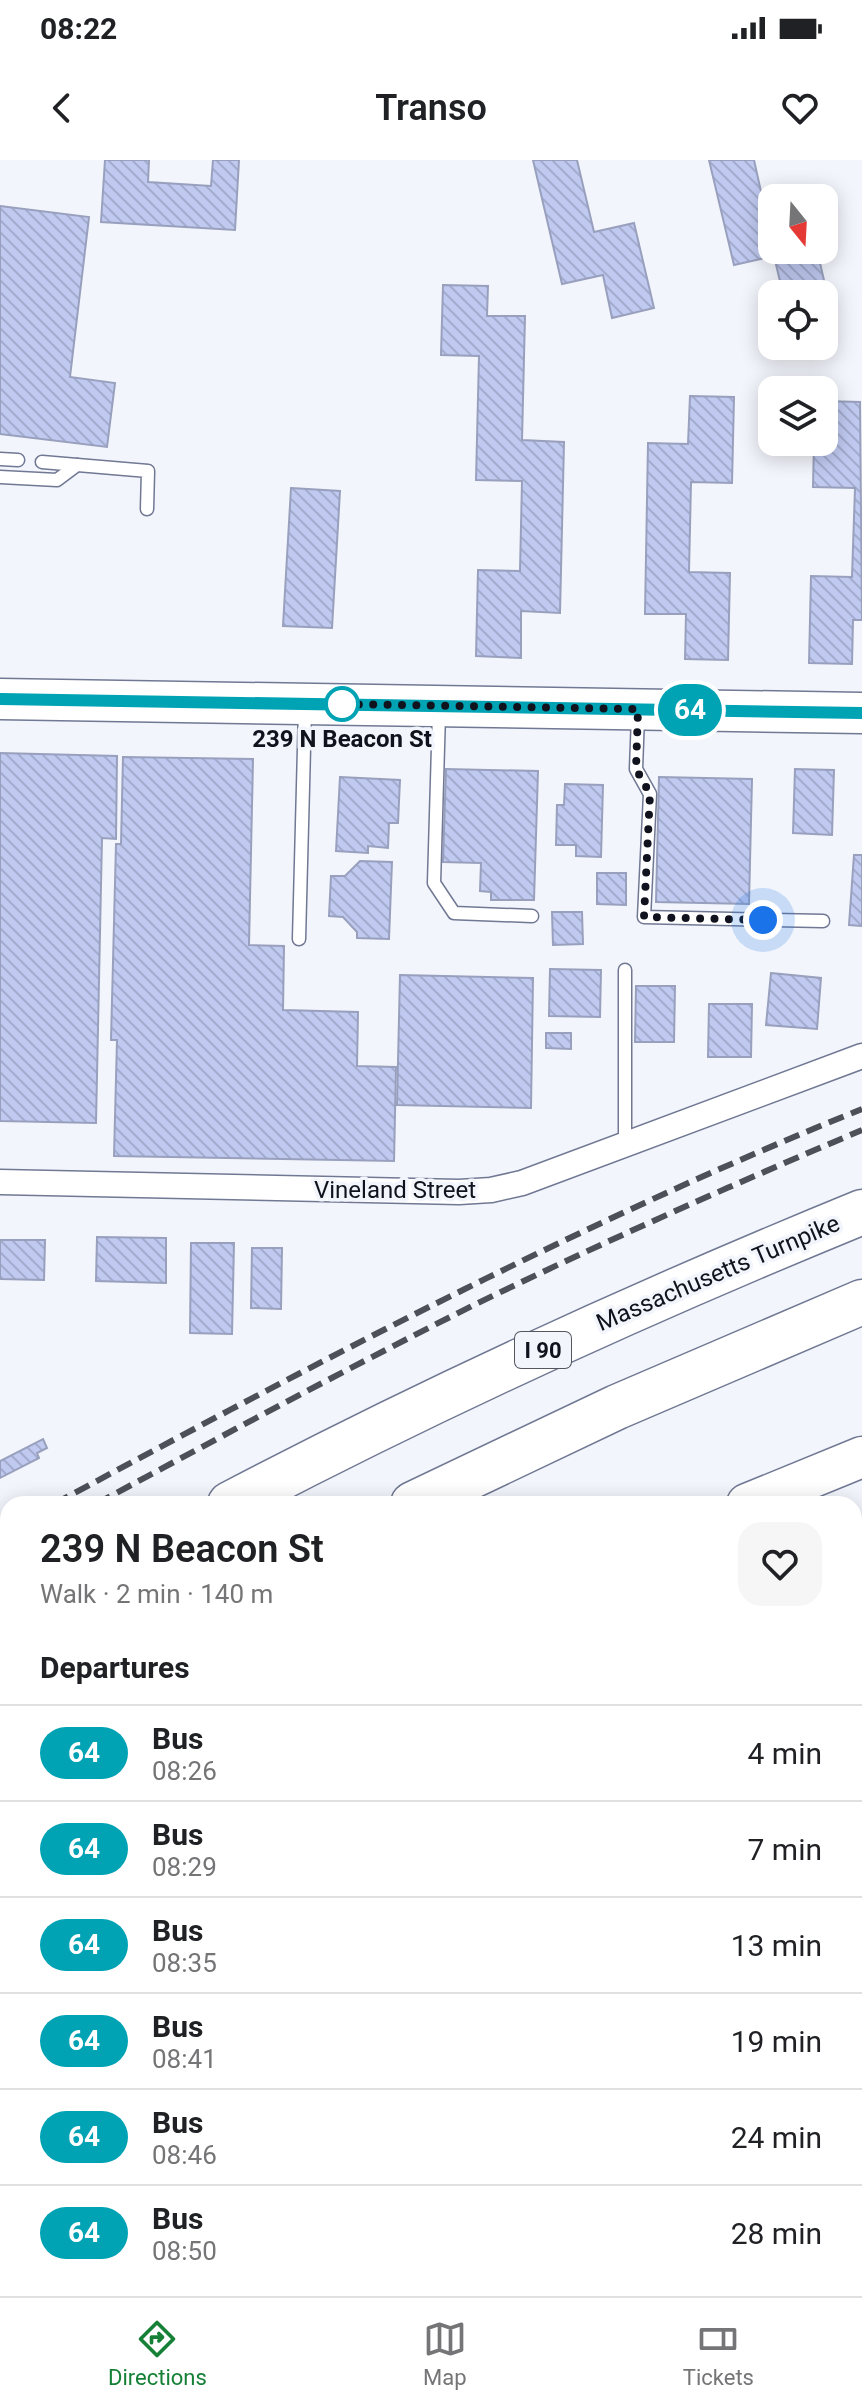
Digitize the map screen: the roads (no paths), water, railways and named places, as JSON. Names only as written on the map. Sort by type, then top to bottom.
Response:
[{"type":"highway","name":"Massachusetts Turnpike","points":[[246,1496],[571,1337],[862,1212]]},
{"type":"highway","points":[[430,1496],[617,1407],[862,1302]]},
{"type":"main road","points":[[0,699],[862,713]]},
{"type":"main road","points":[[767,1496],[862,1457]]},
{"type":"street","name":"Vineland Street","points":[[0,1182],[475,1191],[522,1183],[862,1056]]},
{"type":"lane","points":[[0,459],[18,460]]},
{"type":"lane","points":[[42,462],[148,471],[147,509]]},
{"type":"lane","points":[[0,477],[57,480],[77,465]]},
{"type":"lane","points":[[299,939],[305,704]]},
{"type":"lane","points":[[439,706],[434,883],[454,913],[532,916]]},
{"type":"lane","points":[[638,709],[636,769],[650,794],[644,917],[823,921]]},
{"type":"lane","points":[[625,970],[625,1144]]},
{"type":"railway","points":[[69,1496],[452,1295],[655,1198],[862,1109]]},
{"type":"railway","points":[[111,1496],[476,1304],[668,1214],[862,1130]]},
{"type":"place","name":"239 N Beacon St","points":[[342,704]]}]
